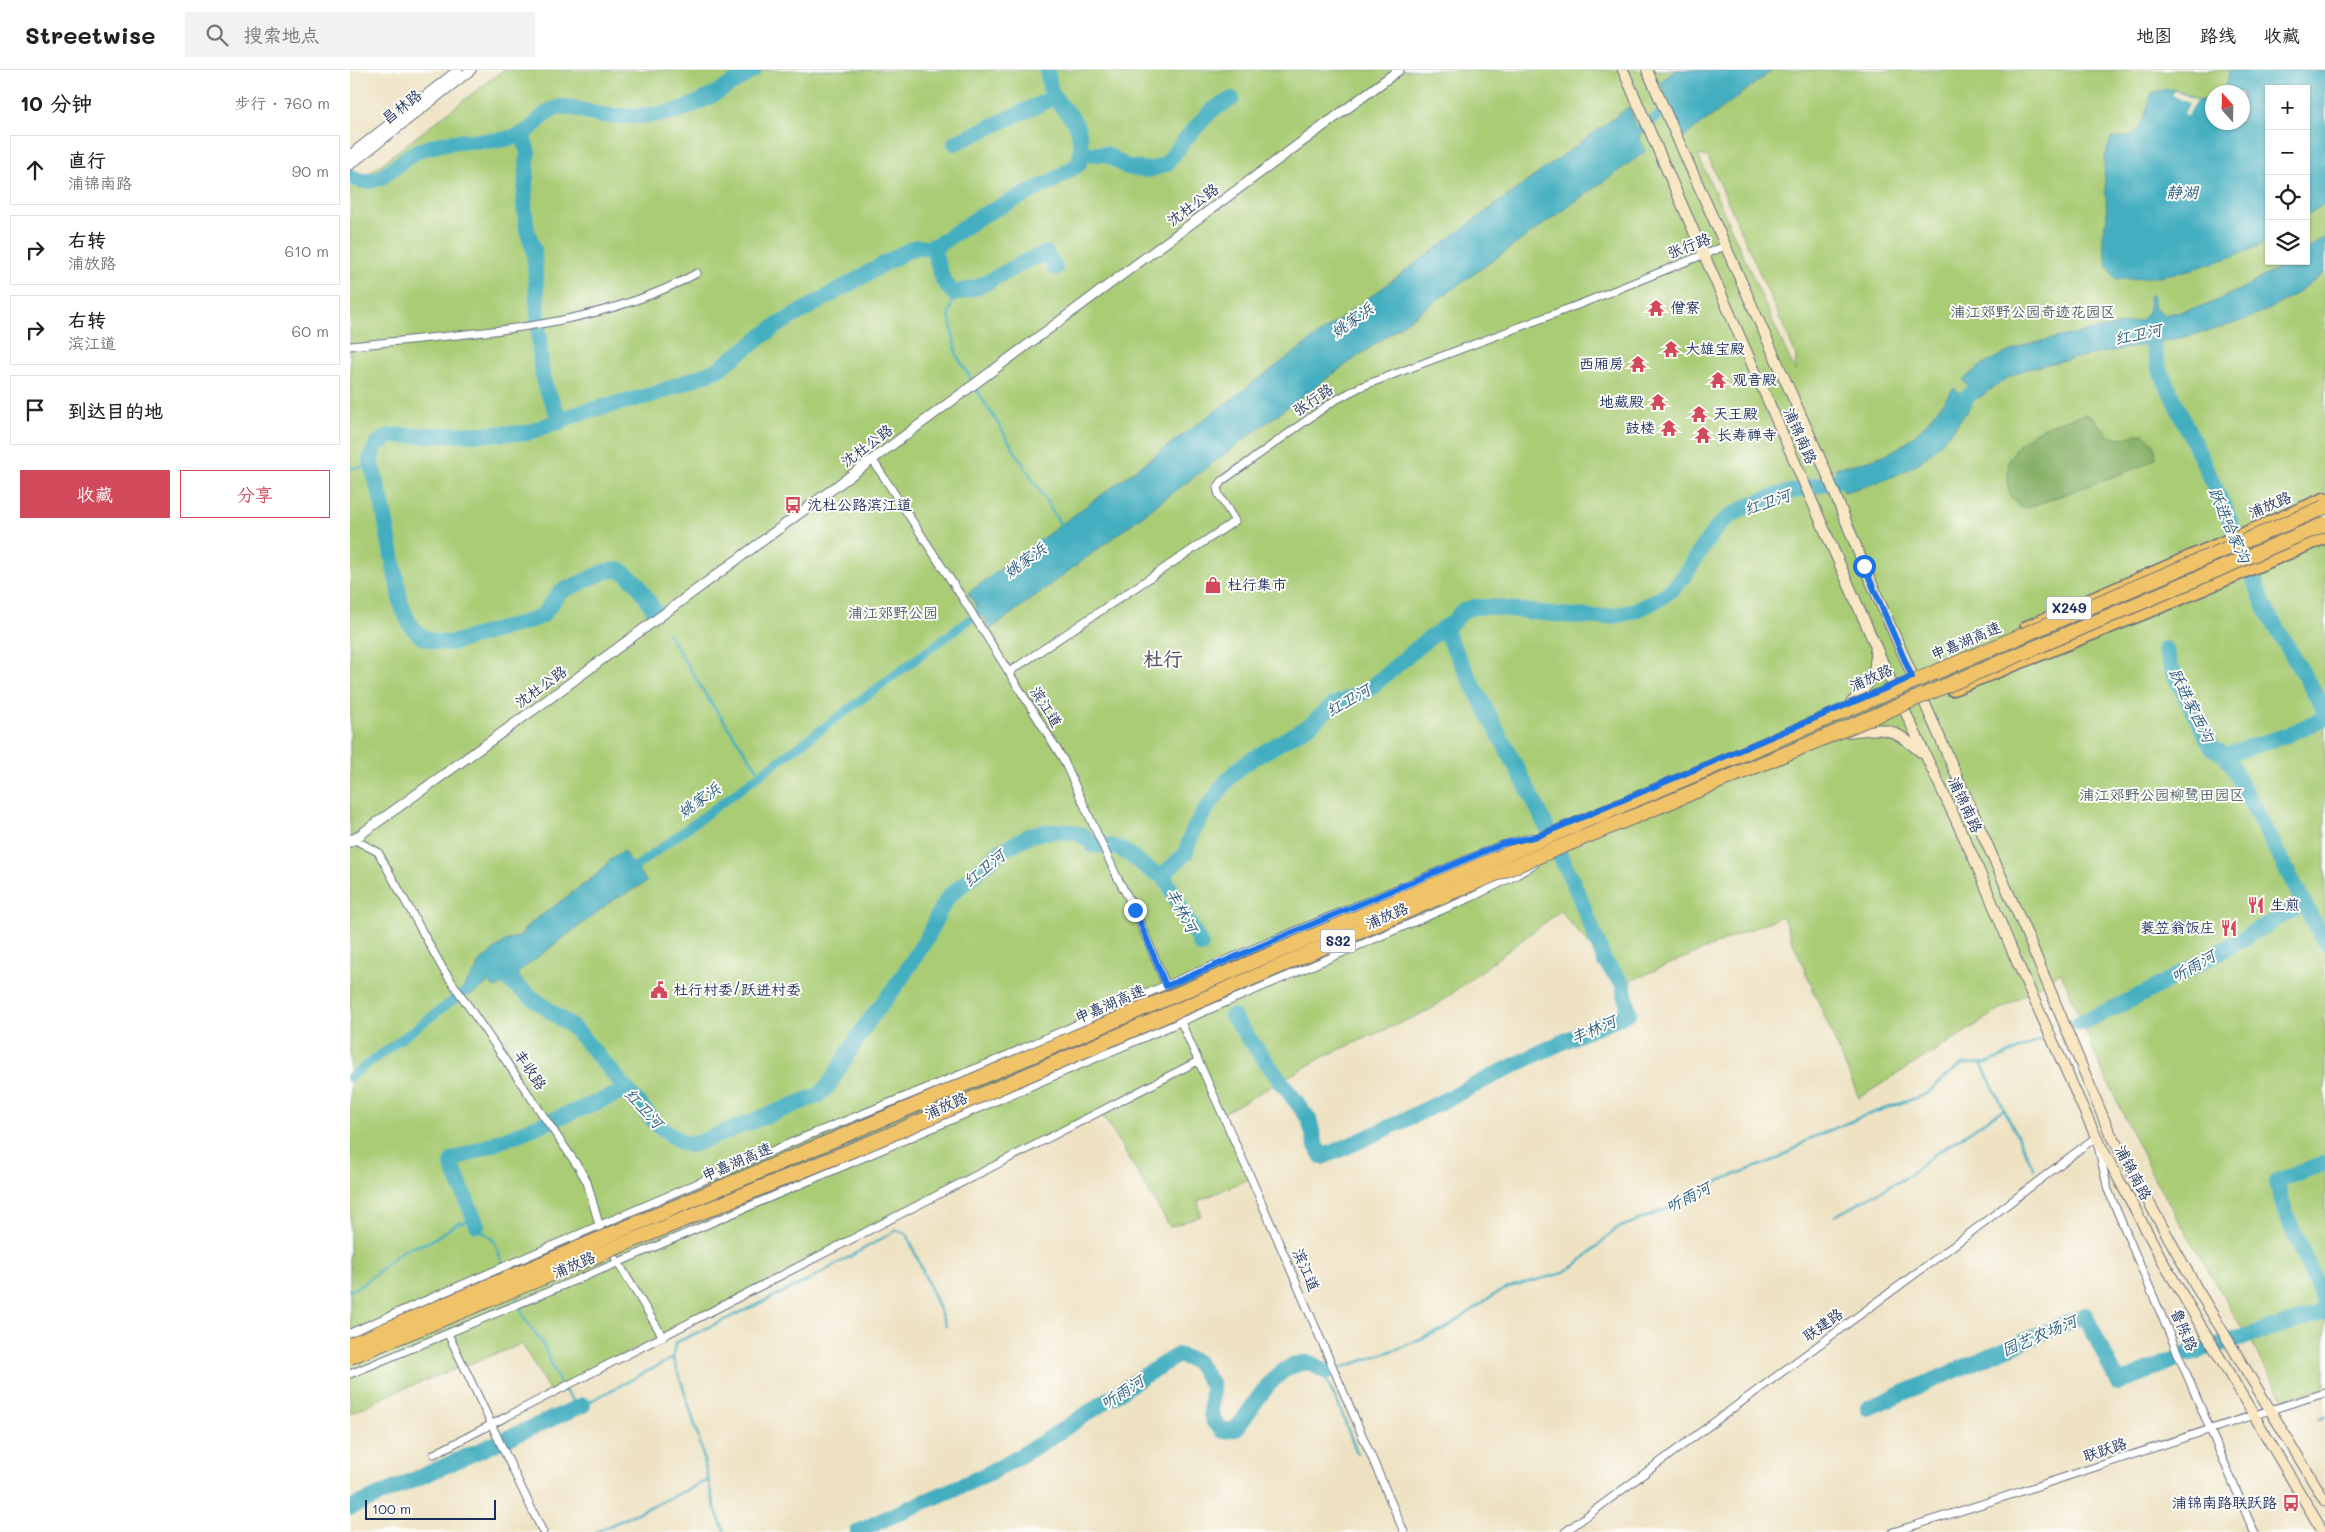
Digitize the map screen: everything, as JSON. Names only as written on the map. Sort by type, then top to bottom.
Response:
[{"type":"highway","name":"申嘉湖高速","points":[[350,1344],[2325,507]]},
{"type":"highway","name":"S32","points":[[350,1357],[889,1135],[1435,899],[1795,750],[2325,524]]},
{"type":"main road","name":"浦锦南路","points":[[1623,70],[1874,643],[1975,861],[2017,963],[2096,1137],[2166,1267],[2323,1532]]},
{"type":"main road","name":"浦锦南路","points":[[1647,70],[1824,467],[1912,677],[2025,930],[2108,1129],[2147,1202],[2325,1501]]},
{"type":"main road","name":"浦放路","points":[[613,1229],[1912,677],[2226,539],[2325,498]]},
{"type":"main road","name":"浦放路","points":[[622,1248],[871,1145],[1552,854],[2325,538]]},
{"type":"main road","points":[[1851,703],[1873,678],[1876,660],[1874,643]]},
{"type":"main road","points":[[1848,732],[1872,728],[1893,731],[1906,739],[1927,760]]},
{"type":"main road","name":"浦放路","points":[[350,1344],[589,1239]]},
{"type":"main road","name":"浦放路","points":[[350,1362],[599,1258]]},
{"type":"street","name":"昌林路","points":[[351,161],[458,70]]},
{"type":"street","name":"昌林路","points":[[351,161],[471,70]]},
{"type":"street","name":"沈杜公路","points":[[351,840],[550,698],[1399,70]]},
{"type":"street","name":"张行路","points":[[1009,672],[1234,521],[1218,495],[1217,488],[1222,481],[1332,402],[1360,387],[1583,303],[1725,246]]},
{"type":"street","points":[[350,346],[529,326],[576,317],[632,303],[671,288],[697,274]]},
{"type":"street","name":"滨江道","points":[[872,460],[1063,759],[1106,853],[1135,910],[1166,986]]},
{"type":"street","name":"浦放路","points":[[350,1333],[802,1138],[994,1061],[1502,844],[1541,835]]},
{"type":"street","name":"丰收路","points":[[351,840],[378,852],[443,969],[554,1130],[586,1182],[599,1226],[617,1263],[663,1337]]},
{"type":"street","name":"浦放路","points":[[350,1374],[617,1263],[1180,1020],[1470,898],[1515,876],[1552,854]]},
{"type":"street","name":"滨江道","points":[[1180,1020],[1267,1214],[1404,1532]]},
{"type":"street","points":[[434,1454],[1198,1062]]},
{"type":"street","name":"鲁陈路","points":[[2096,1137],[2108,1190],[2254,1532]]},
{"type":"street","name":"联建路","points":[[1565,1532],[1949,1249],[2096,1137]]},
{"type":"street","points":[[448,1334],[493,1424],[500,1447],[543,1532]]},
{"type":"street","name":"联跃路","points":[[1893,1532],[1995,1501],[2211,1428],[2325,1394]]},
{"type":"green space","name":"浦江郊野公园","points":[[503,70],[2325,70],[2325,1387],[2284,1399],[2155,1180],[2101,1068],[2061,972],[1859,1098],[1782,916],[1623,984],[1560,911],[1430,1010],[1325,1056],[1222,1114],[1251,1178],[1198,1201],[1201,1216],[1170,1227],[1102,1114],[550,1392],[522,1344],[395,1392],[350,1414],[350,188]],"holes":[[[1698,155],[1708,157],[1796,355],[1795,371]]]},
{"type":"green space","points":[[2086,414],[2096,420],[2109,436],[2123,438],[2143,433],[2154,444],[2156,458],[2144,465],[2030,507],[2021,508],[2014,502],[2008,486],[2009,460],[2016,448],[2024,440],[2043,428]]},
{"type":"water","points":[[1676,70],[1773,70],[1684,137],[1660,82]]},
{"type":"water","name":"静湖","points":[[2229,70],[2325,70],[2325,203],[2310,213],[2310,85],[2265,85],[2265,243],[2194,269],[2154,277],[2115,279],[2107,265],[2102,235],[2107,218],[2104,161],[2111,138],[2122,138],[2136,131],[2144,119],[2152,93],[2166,89],[2177,90],[2199,101],[2205,100],[2205,130],[2250,130],[2250,85],[2225,85]]},
{"type":"water","points":[[1629,107],[1645,152],[1305,394],[991,629],[968,593]]},
{"type":"water","points":[[2325,237],[2325,272],[2288,299],[2247,319],[2192,335],[2021,371],[2002,381],[1979,398],[1963,380],[1986,362],[2027,344],[2139,321],[2147,313],[2149,296],[2152,295],[2155,308],[2165,315],[2207,305],[2249,285],[2283,265],[2310,265],[2310,247]]},
{"type":"water","points":[[1954,388],[1972,405],[1928,456],[1894,476],[1844,492],[1835,468],[1876,458],[1908,441],[1925,425]]},
{"type":"water","points":[[623,851],[647,882],[612,901],[517,973],[528,988],[519,997],[503,984],[495,988],[488,982],[468,996],[462,989],[477,969],[477,964],[505,941],[520,936],[527,926],[595,876],[613,857]]},
{"type":"pier","points":[[2175,91],[2196,100],[2188,115],[2184,114],[2189,103],[2172,95]]},
{"type":"waterway","points":[[350,176],[359,180],[376,180],[415,152],[426,148],[451,142],[500,140],[520,135],[547,113],[559,107],[567,107],[600,115],[618,116],[645,116],[672,112],[704,100],[754,70]]},
{"type":"waterway","points":[[655,612],[637,583],[621,570],[606,571],[560,592],[542,616],[526,622],[451,643],[437,642],[422,637],[410,625],[401,604],[382,502],[370,460],[377,444],[389,436],[527,433],[582,412],[652,395],[717,370],[776,326],[903,253],[916,247],[927,248],[939,244],[979,217],[1053,181],[1079,164],[1081,146],[1078,129],[1072,118],[1054,97],[1050,88],[1047,70]]},
{"type":"waterway","points":[[955,143],[1055,97]]},
{"type":"waterway","points":[[1081,154],[1106,154],[1127,167],[1149,170],[1166,164],[1212,110],[1232,99]]},
{"type":"waterway","name":"姚家浜","points":[[1628,138],[1680,100]]},
{"type":"waterway","points":[[522,134],[528,153],[524,205],[527,230],[534,250],[541,366],[545,386],[561,422]]},
{"type":"waterway","points":[[932,246],[943,280],[954,294],[980,286],[1026,261],[1046,253],[1055,268]]},
{"type":"waterway","points":[[954,294],[949,314],[957,356],[973,382]]},
{"type":"waterway","name":"跃进哈家沟","points":[[2150,333],[2158,366],[2227,513],[2267,612],[2325,711]]},
{"type":"waterway","name":"红卫河","points":[[1949,414],[1990,376]]},
{"type":"waterway","points":[[975,387],[1061,525]]},
{"type":"waterway","points":[[350,468],[372,466]]},
{"type":"waterway","name":"红卫河","points":[[507,979],[576,1030],[658,1126],[681,1142],[691,1145],[700,1142],[819,1095],[828,1086],[865,1026],[898,983],[927,938],[949,896],[1003,850],[1030,835],[1066,831],[1083,835],[1093,845],[1110,846],[1120,849],[1151,871],[1163,875],[1185,854],[1193,831],[1207,808],[1228,779],[1244,764],[1310,725],[1333,705],[1368,690],[1425,641],[1453,622],[1463,611],[1474,607],[1491,607],[1586,617],[1611,616],[1633,611],[1655,601],[1674,588],[1718,526],[1735,513],[1781,494],[1861,474]]},
{"type":"waterway","name":"姚家浜","points":[[627,873],[988,606]]},
{"type":"waterway","name":"丰林河","points":[[1232,1016],[1309,1119],[1316,1146],[1322,1157],[1400,1122],[1590,1029],[1629,1013],[1623,984],[1605,962],[1578,893],[1534,801],[1443,628]]},
{"type":"waterway","points":[[667,632],[709,700],[761,774]]},
{"type":"waterway","name":"跃进家西沟","points":[[2165,649],[2172,670],[2212,748],[2226,755]]},
{"type":"waterway","name":"跃进哈家沟","points":[[2325,718],[2287,735],[2226,755],[2325,943]]},
{"type":"waterway","name":"丰林河","points":[[1163,875],[1201,945]]},
{"type":"waterway","name":"听雨河","points":[[2079,1023],[2134,998],[2187,970],[2292,910],[2302,901]]},
{"type":"waterway","name":"姚家浜","points":[[350,1077],[467,990]]},
{"type":"waterway","name":"听雨河","points":[[1341,1368],[1397,1349],[1448,1327],[1495,1294],[1513,1286],[1560,1274],[1576,1265],[1616,1229],[1684,1202],[1721,1180],[1780,1158],[1809,1139],[1861,1117],[1927,1094],[1945,1077],[1963,1064],[1988,1063],[2042,1039]]},
{"type":"waterway","points":[[1981,1063],[2034,1169]]},
{"type":"waterway","points":[[477,1225],[452,1166],[453,1160],[627,1090]]},
{"type":"waterway","points":[[1835,1216],[1907,1177],[1935,1154],[2004,1109]]},
{"type":"waterway","points":[[2325,1163],[2276,1181],[2286,1214],[2325,1304]]},
{"type":"waterway","points":[[350,1291],[362,1285],[403,1250],[429,1242],[458,1223],[471,1221],[494,1241],[507,1274]]},
{"type":"waterway","points":[[673,1358],[675,1343],[805,1282],[897,1230],[907,1234],[946,1326]]},
{"type":"waterway","points":[[516,1295],[524,1317],[544,1346],[564,1389],[576,1402],[583,1405],[673,1358],[696,1427],[708,1482],[725,1532]]},
{"type":"waterway","name":"园艺农场河","points":[[2187,1354],[2325,1312]]},
{"type":"waterway","name":"园艺农场河","points":[[1868,1408],[2085,1315],[2118,1383],[2174,1360]]},
{"type":"waterway","name":"听雨河","points":[[858,1532],[976,1479],[1017,1458],[1178,1355],[1197,1362],[1212,1385],[1211,1413],[1214,1422],[1223,1431],[1236,1429],[1267,1387],[1287,1369],[1298,1364],[1310,1363],[1327,1372]]},
{"type":"waterway","points":[[1320,1369],[1338,1403],[1357,1454]]},
{"type":"waterway","points":[[350,1508],[583,1405]]},
{"type":"waterway","points":[[2318,1419],[2325,1417]]},
{"type":"waterway","points":[[596,1532],[706,1481]]},
{"type":"place","name":"僧寮","points":[[1656,308]]},
{"type":"place","name":"大雄宝殿","points":[[1671,349]]},
{"type":"place","name":"西厢房","points":[[1638,364]]},
{"type":"place","name":"观音殿","points":[[1718,380]]},
{"type":"place","name":"地藏殿","points":[[1658,402]]},
{"type":"place","name":"天王殿","points":[[1699,414]]},
{"type":"place","name":"鼓楼","points":[[1669,428]]},
{"type":"place","name":"长寿禅寺","points":[[1703,435]]},
{"type":"place","name":"沈杜公路滨江道","points":[[793,505]]},
{"type":"place","name":"杜行集市","points":[[1213,585]]},
{"type":"place","name":"生煎","points":[[2256,905]]},
{"type":"place","name":"蓑笠翁饭庄","points":[[2229,928]]},
{"type":"place","name":"杜行村委/跃进村委","points":[[659,990]]},
{"type":"place","name":"浦锦南路联跃路","points":[[2291,1503]]},
{"type":"district","name":"杜行","points":[[1163,659]]},
{"type":"route","points":[[1135,910],[1166,986],[1502,844],[1538,836],[1912,677],[1864,566]]},
{"type":"park label","name":"浦江郊野公园奇迹花园区","points":[[2033,312]]},
{"type":"park label","name":"浦江郊野公园柳鹭田园区","points":[[2162,795]]}]
